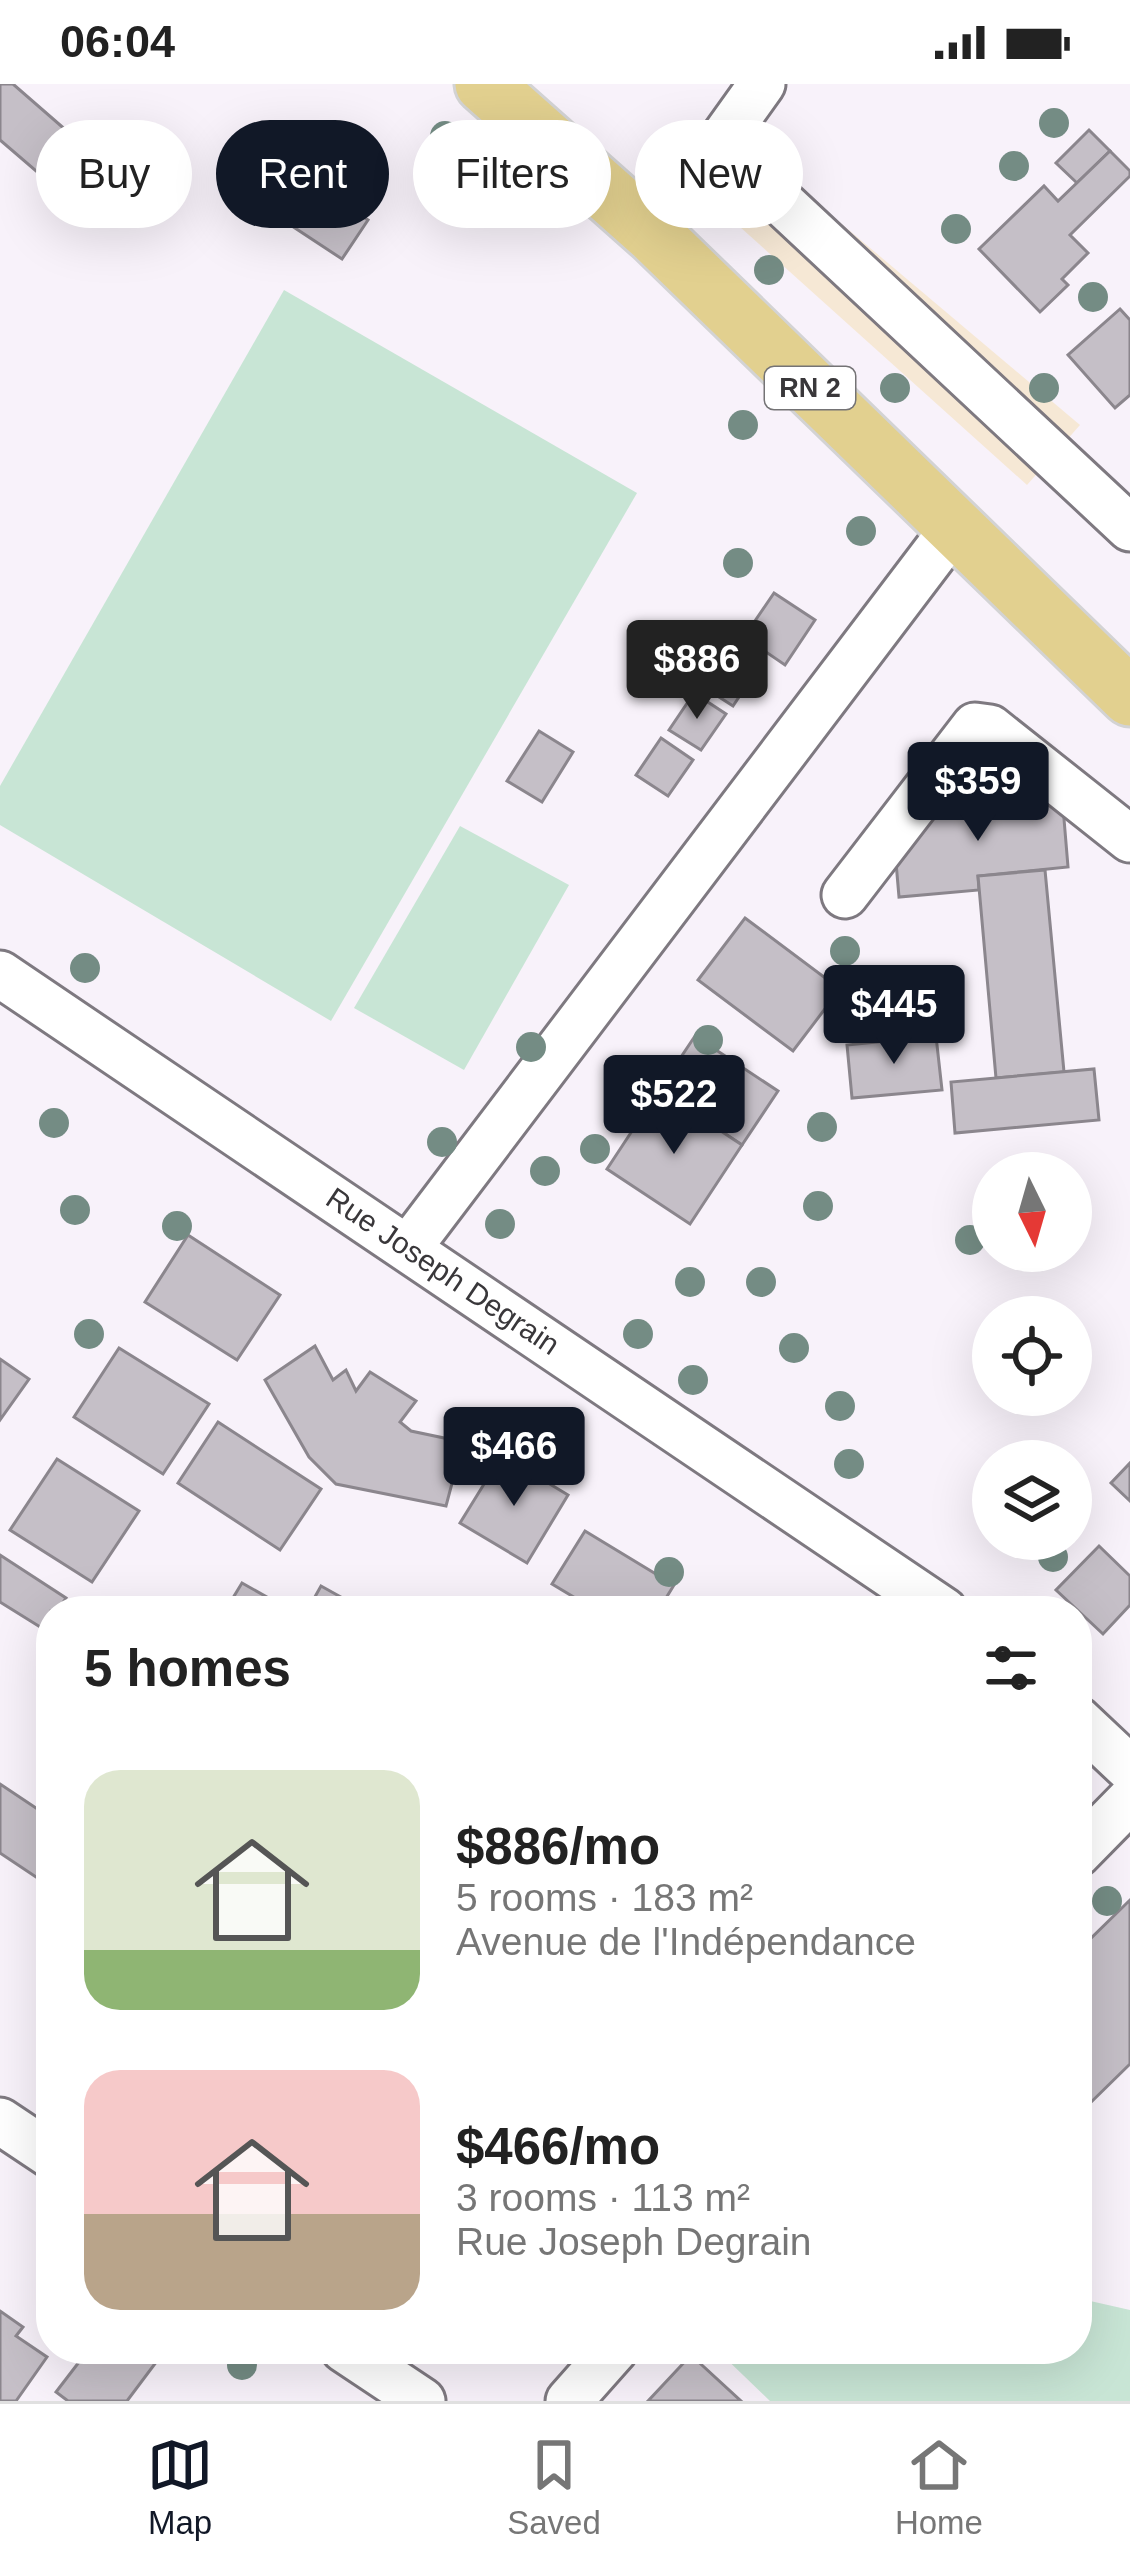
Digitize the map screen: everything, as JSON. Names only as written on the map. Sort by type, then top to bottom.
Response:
[{"type":"main road","name":"RN 2","points":[[484,84],[654,235],[1130,697]]},
{"type":"street","points":[[736,120],[762,84]]},
{"type":"street","points":[[803,222],[1130,528]]},
{"type":"street","points":[[654,235],[659,228]]},
{"type":"street","points":[[409,1247],[953,529]]},
{"type":"street","points":[[845,895],[975,726],[990,728],[1130,839]]},
{"type":"street","name":"Rue Joseph Degrain","points":[[0,974],[922,1596]]},
{"type":"street","points":[[1092,1733],[1130,1768]]},
{"type":"street","points":[[1092,1839],[1130,1800]]},
{"type":"street","points":[[0,2121],[36,2145]]},
{"type":"street","points":[[366,2364],[422,2401]]},
{"type":"street","points":[[569,2401],[602,2364]]},
{"type":"shaded area","points":[[803,191],[1080,425],[1027,485],[741,228],[803,228]]},
{"type":"green space","points":[[284,290],[637,493],[331,1021],[0,825],[0,786]]},
{"type":"green space","points":[[460,826],[569,885],[464,1070],[354,1008]]},
{"type":"green space","points":[[1092,2301],[1130,2310],[1130,2401],[770,2401],[732,2364],[1092,2364]]},
{"type":"building","points":[[0,84],[13,84],[54,120],[36,120],[36,171],[0,140]]},
{"type":"building","points":[[1089,130],[1110,151],[1077,183],[1056,163]]},
{"type":"building","points":[[1110,151],[1130,176],[1070,235],[1088,253],[1062,279],[1068,285],[1040,312],[979,249],[1044,186],[1058,201]]},
{"type":"building","points":[[295,228],[363,228],[342,259]]},
{"type":"building","points":[[1120,309],[1130,320],[1130,395],[1115,408],[1068,355]]},
{"type":"building","points":[[774,593],[815,620],[785,665],[744,637]]},
{"type":"building","points":[[727,649],[757,670],[733,706],[702,686]]},
{"type":"building","points":[[694,693],[726,714],[701,750],[669,730]]},
{"type":"building","points":[[539,731],[573,752],[542,802],[507,781]]},
{"type":"building","points":[[661,738],[693,760],[668,796],[636,775]]},
{"type":"building","points":[[1062,795],[1068,867],[978,876],[979,890],[899,897],[894,839],[912,809]]},
{"type":"building","points":[[1045,870],[1064,1072],[996,1078],[978,876]]},
{"type":"building","points":[[745,918],[840,989],[793,1051],[698,980]]},
{"type":"building","points":[[695,1036],[778,1091],[742,1145],[659,1090]]},
{"type":"building","points":[[936,1036],[942,1090],[852,1098],[847,1045]]},
{"type":"building","points":[[1094,1069],[1099,1120],[955,1133],[951,1082]]},
{"type":"building","points":[[659,1090],[742,1145],[690,1224],[607,1169]]},
{"type":"building","points":[[188,1235],[280,1295],[237,1360],[145,1302]]},
{"type":"building","points":[[315,1346],[333,1380],[346,1370],[356,1391],[370,1372],[416,1401],[400,1422],[411,1431],[463,1442],[446,1506],[336,1484],[309,1457],[265,1380]]},
{"type":"building","points":[[119,1348],[209,1404],[163,1474],[74,1417]]},
{"type":"building","points":[[0,1359],[29,1379],[0,1420]]},
{"type":"building","points":[[218,1422],[321,1489],[280,1550],[178,1483]]},
{"type":"building","points":[[502,1455],[568,1495],[527,1563],[460,1523]]},
{"type":"building","points":[[57,1459],[139,1511],[92,1582],[10,1530]]},
{"type":"building","points":[[1130,1463],[1130,1501],[1111,1483]]},
{"type":"building","points":[[585,1531],[674,1585],[667,1596],[572,1596],[552,1584]]},
{"type":"building","points":[[1099,1546],[1130,1576],[1130,1605],[1103,1634],[1092,1624],[1092,1596],[1062,1596],[1056,1590],[1085,1560],[1092,1560]]},
{"type":"building","points":[[0,1555],[63,1596],[36,1596],[36,1624],[0,1602]]},
{"type":"building","points":[[242,1583],[265,1596],[234,1596]]},
{"type":"building","points":[[321,1586],[339,1596],[315,1596]]},
{"type":"building","points":[[0,1784],[36,1808],[36,1877],[0,1853]]},
{"type":"building","points":[[1130,1900],[1130,2064],[1092,2101],[1092,1937]]},
{"type":"building","points":[[0,2311],[23,2327],[16,2336],[36,2350],[36,2364],[42,2364],[16,2401],[0,2401]]},
{"type":"building","points":[[77,2364],[155,2364],[127,2401],[68,2401],[56,2392]]},
{"type":"building","points":[[683,2364],[701,2364],[741,2401],[648,2401]]}]
